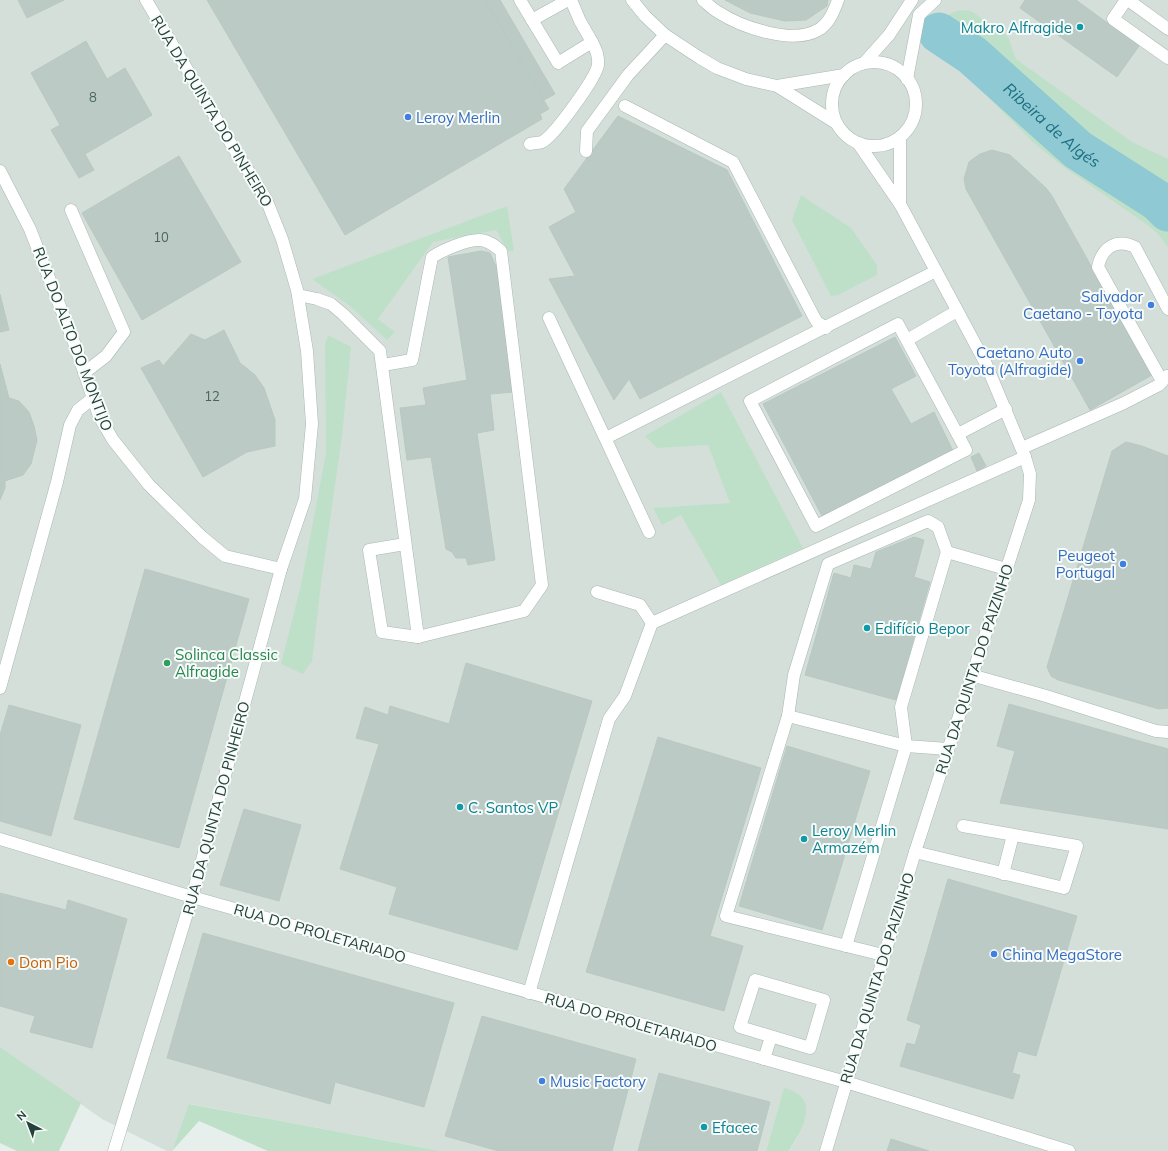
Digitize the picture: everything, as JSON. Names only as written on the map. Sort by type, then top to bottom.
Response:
[{"type":"street","name":"RUA DA QUINTA DO PINHEIRO","points":[[114,1151],[192,897],[281,569],[305,499],[312,424],[307,351],[298,294],[282,239],[266,199],[233,147],[146,0]]},
{"type":"street","points":[[520,0],[558,63],[592,42]]},
{"type":"street","points":[[530,144],[542,142],[552,134],[592,80],[598,66],[598,55],[569,0],[532,20]]},
{"type":"street","points":[[632,0],[645,16],[665,35],[717,68],[746,79],[777,86],[836,124],[846,135],[858,143],[869,146],[880,146],[900,137],[911,124],[916,109],[915,93],[907,79],[895,68],[880,63],[864,63]]},
{"type":"street","points":[[703,0],[717,12],[754,30],[793,36],[818,30],[832,16],[838,0]]},
{"type":"street","points":[[777,86],[844,75],[864,63],[888,36],[912,0]]},
{"type":"street","points":[[907,79],[919,15],[935,0]]},
{"type":"street","points":[[1168,29],[1127,0],[1113,18],[1168,58]]},
{"type":"street","points":[[586,151],[587,131],[628,75],[665,35]]},
{"type":"street","points":[[836,124],[832,107],[835,90],[844,75]]},
{"type":"street","points":[[625,106],[733,162],[814,317],[826,328]]},
{"type":"street","name":"RUA DA QUINTA DO PAIZINHO","points":[[900,137],[900,204]]},
{"type":"street","name":"RUA DA QUINTA DO PAIZINHO","points":[[826,1151],[883,955],[915,852],[971,674],[1029,500],[1030,474],[1024,453],[986,364],[900,204],[858,143]]},
{"type":"street","name":"RUA DO ALTO DO MONTIJO","points":[[0,171],[30,228],[99,416],[113,440],[149,485],[202,537],[225,556],[281,569]]},
{"type":"street","points":[[71,210],[124,332],[106,356],[84,373]]},
{"type":"street","points":[[383,365],[412,360],[432,257],[446,248],[480,240],[494,244],[501,251],[542,585],[524,611],[418,637],[382,632],[369,550],[405,544]]},
{"type":"street","points":[[529,993],[609,719],[625,696],[652,623],[1024,453],[1159,385],[1165,377],[1098,267],[1104,250],[1120,243],[1128,243],[1135,247],[1168,309]]},
{"type":"street","points":[[606,438],[936,271]]},
{"type":"street","points":[[298,294],[316,298],[331,304],[380,351],[418,637]]},
{"type":"street","points":[[907,340],[958,311]]},
{"type":"street","points":[[549,318],[649,532]]},
{"type":"street","points":[[898,324],[958,434],[966,450],[816,526],[750,401],[898,324]]},
{"type":"street","points":[[0,688],[57,482],[70,425],[78,410],[93,398]]},
{"type":"street","points":[[958,434],[1006,409]]},
{"type":"street","points":[[846,946],[906,746],[901,707],[947,552],[938,527],[928,521],[828,564],[794,675],[788,716],[726,916],[846,946],[883,955]]},
{"type":"street","points":[[947,552],[1006,569]]},
{"type":"street","points":[[597,592],[640,605],[652,623]]},
{"type":"street","points":[[971,674],[1156,731],[1168,732]]},
{"type":"street","points":[[788,716],[906,746],[948,749]]},
{"type":"street","points":[[915,852],[1064,888],[1077,846],[963,826]]},
{"type":"street","points":[[1003,874],[1013,835]]},
{"type":"street","name":"RUA DO PROLETARIADO","points":[[0,839],[192,897],[846,1082],[1069,1151]]},
{"type":"street","points":[[755,980],[824,1000],[810,1048],[771,1037],[740,1027],[755,980]]},
{"type":"street","points":[[764,1059],[771,1037]]},
{"type":"shaded area","points":[[0,0],[1168,0],[1168,1151],[789,1151],[798,1136],[784,1089],[766,1151],[441,1151],[190,1104],[172,1151],[167,1151],[102,1119],[0,1047]]},
{"type":"green space","points":[[961,10],[971,11],[1008,37],[1016,59],[1132,142],[1168,159],[1168,247],[1157,233],[1146,224],[1061,165],[1034,143],[931,40],[946,17]]},
{"type":"green space","points":[[801,195],[851,228],[877,265],[877,275],[838,295],[831,296],[792,220]]},
{"type":"green space","points":[[507,206],[514,251],[508,251],[496,230],[433,242],[378,319],[395,332],[387,340],[350,306],[312,279]]},
{"type":"green space","points":[[328,335],[351,347],[342,436],[321,584],[312,661],[303,674],[281,664],[301,585],[326,453],[325,344]]},
{"type":"green space","points":[[721,392],[803,548],[721,585],[681,515],[662,525],[653,508],[730,503],[708,445],[657,448],[645,436]]},
{"type":"green space","points":[[0,1047],[81,1103],[59,1151],[17,1151],[0,1143]]},
{"type":"green space","points":[[784,1088],[796,1093],[803,1099],[806,1106],[804,1124],[789,1151],[766,1151]]},
{"type":"green space","points":[[189,1104],[441,1151],[268,1151],[199,1121],[172,1151]]},
{"type":"building","points":[[18,0],[64,0],[27,18]]},
{"type":"building","name":"Leroy Merlin","points":[[207,0],[485,0],[549,109],[540,114],[542,119],[345,235]]},
{"type":"building","points":[[485,0],[500,0],[555,94],[544,100]]},
{"type":"building","points":[[725,0],[828,0],[827,6],[806,20],[785,21],[750,13]]},
{"type":"building","name":"Makro Alfragide","points":[[1025,0],[1076,0],[1139,46],[1117,77],[1020,8]]},
{"type":"building","points":[[86,41],[107,79],[125,68],[152,115],[85,154],[94,170],[79,178],[51,130],[60,125],[31,73]]},
{"type":"building","points":[[618,116],[727,170],[802,316],[640,399],[629,379],[614,400],[549,279],[575,276],[549,227],[576,212],[564,189]]},
{"type":"building","points":[[992,150],[1010,155],[1046,188],[1052,196],[1152,375],[1090,410],[966,189],[964,179],[969,162],[980,154]]},
{"type":"building","points":[[179,156],[241,262],[142,320],[82,213]]},
{"type":"building","points":[[481,251],[490,253],[496,266],[514,392],[490,394],[494,430],[477,433],[495,560],[468,565],[466,558],[456,558],[452,552],[446,549],[431,457],[407,460],[400,408],[426,405],[423,388],[467,380],[448,257]]},
{"type":"building","points":[[0,294],[9,330],[0,332]]},
{"type":"building","points":[[224,330],[240,363],[255,375],[264,388],[275,420],[275,446],[247,452],[203,477],[141,368],[159,360],[163,366],[191,334],[205,340]]},
{"type":"building","points":[[895,337],[916,376],[891,389],[911,424],[934,412],[953,451],[823,518],[763,404]]},
{"type":"building","points":[[0,364],[9,398],[19,401],[29,412],[37,440],[31,464],[23,475],[5,481],[5,488],[0,500]]},
{"type":"building","name":"Peugeot Portugal","points":[[1126,442],[1142,446],[1168,456],[1168,708],[1159,709],[1058,680],[1051,676],[1047,667],[1112,451]]},
{"type":"building","points":[[979,453],[986,466],[977,471],[971,457]]},
{"type":"building","name":"Edifício Bepor","points":[[914,537],[924,540],[914,577],[930,582],[896,700],[805,675],[834,573],[851,578],[854,565],[871,569],[876,552]]},
{"type":"building","points":[[145,569],[249,599],[179,848],[74,819]]},
{"type":"building","name":"C. Santos VP","points":[[466,663],[592,701],[517,950],[389,914],[397,887],[340,869],[379,744],[356,738],[365,707],[388,715],[390,706],[449,724]]},
{"type":"building","points":[[1009,704],[1168,749],[1168,829],[1000,803],[1015,751],[997,746]]},
{"type":"building","points":[[9,705],[81,725],[51,836],[0,821],[0,735]]},
{"type":"building","points":[[658,737],[761,768],[710,936],[743,946],[724,1011],[586,972]]},
{"type":"building","name":"Leroy Merlin Armazém","points":[[787,746],[870,771],[822,930],[739,906]]},
{"type":"building","points":[[244,809],[301,825],[279,901],[220,885]]},
{"type":"building","points":[[948,879],[1077,916],[1036,1056],[1018,1051],[1012,1073],[1020,1075],[1013,1099],[900,1066],[907,1043],[915,1045],[921,1025],[907,1020]]},
{"type":"building","points":[[0,893],[66,910],[68,900],[127,919],[92,1048],[30,1032],[35,1016],[0,1006]]},
{"type":"building","points":[[203,933],[454,1003],[424,1107],[335,1082],[330,1104],[167,1058]]},
{"type":"building","points":[[482,1016],[636,1059],[612,1151],[499,1151],[445,1136]]},
{"type":"building","name":"Efacec","points":[[659,1073],[770,1102],[757,1151],[638,1151]]},
{"type":"building","points":[[891,1139],[929,1151],[887,1151]]},
{"type":"waterway","name":"Ribeira de Algés","points":[[939,33],[972,55],[1078,150],[1158,201],[1168,211]]},
{"type":"place","name":"Makro Alfragide","points":[[1080,27]]},
{"type":"place","name":"Leroy Merlin","points":[[408,117]]},
{"type":"place","name":"Salvador Caetano - Toyota","points":[[1151,305]]},
{"type":"place","name":"Caetano Auto Toyota (Alfragide)","points":[[1080,361]]},
{"type":"place","name":"Peugeot Portugal","points":[[1123,564]]},
{"type":"place","name":"Edifício Bepor","points":[[867,628]]},
{"type":"place","name":"Solinca Classic Alfragide","points":[[167,663]]},
{"type":"place","name":"C. Santos VP","points":[[460,807]]},
{"type":"place","name":"Leroy Merlin Armazém","points":[[804,839]]},
{"type":"place","name":"China MegaStore","points":[[994,954]]},
{"type":"place","name":"Dom Pio","points":[[11,962]]},
{"type":"place","name":"Music Factory","points":[[542,1081]]},
{"type":"place","name":"Efacec","points":[[704,1127]]}]
